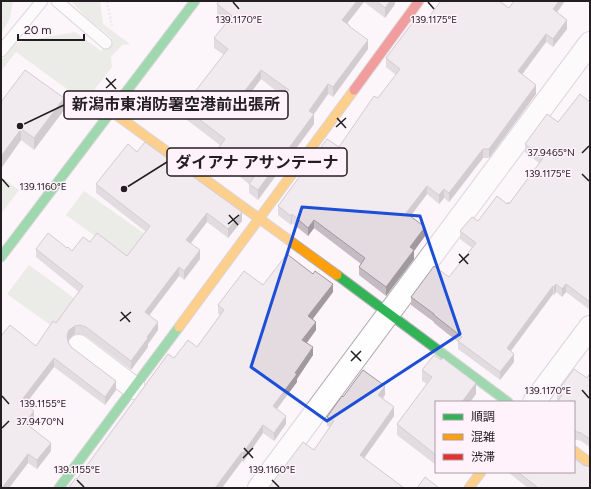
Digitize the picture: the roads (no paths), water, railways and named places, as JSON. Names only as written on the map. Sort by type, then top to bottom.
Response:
[{"type":"main road","points":[[1,257],[195,1]]},
{"type":"main road","points":[[59,488],[419,1]]},
{"type":"main road","points":[[111,111],[260,218],[507,401]]},
{"type":"main road","points":[[575,452],[590,463]]},
{"type":"main road","points":[[470,488],[480,473]]},
{"type":"street","points":[[260,488],[590,43]]},
{"type":"street","points":[[535,401],[590,327]]},
{"type":"street","points":[[79,346],[134,388]]},
{"type":"lane","points":[[1,51],[42,1]]},
{"type":"lane","points":[[57,1],[106,43]]},
{"type":"place","name":"新潟市東消防署空港前出張所","points":[[20,126]]},
{"type":"place","name":"ダイアナ アサンテーナ","points":[[124,189]]}]
